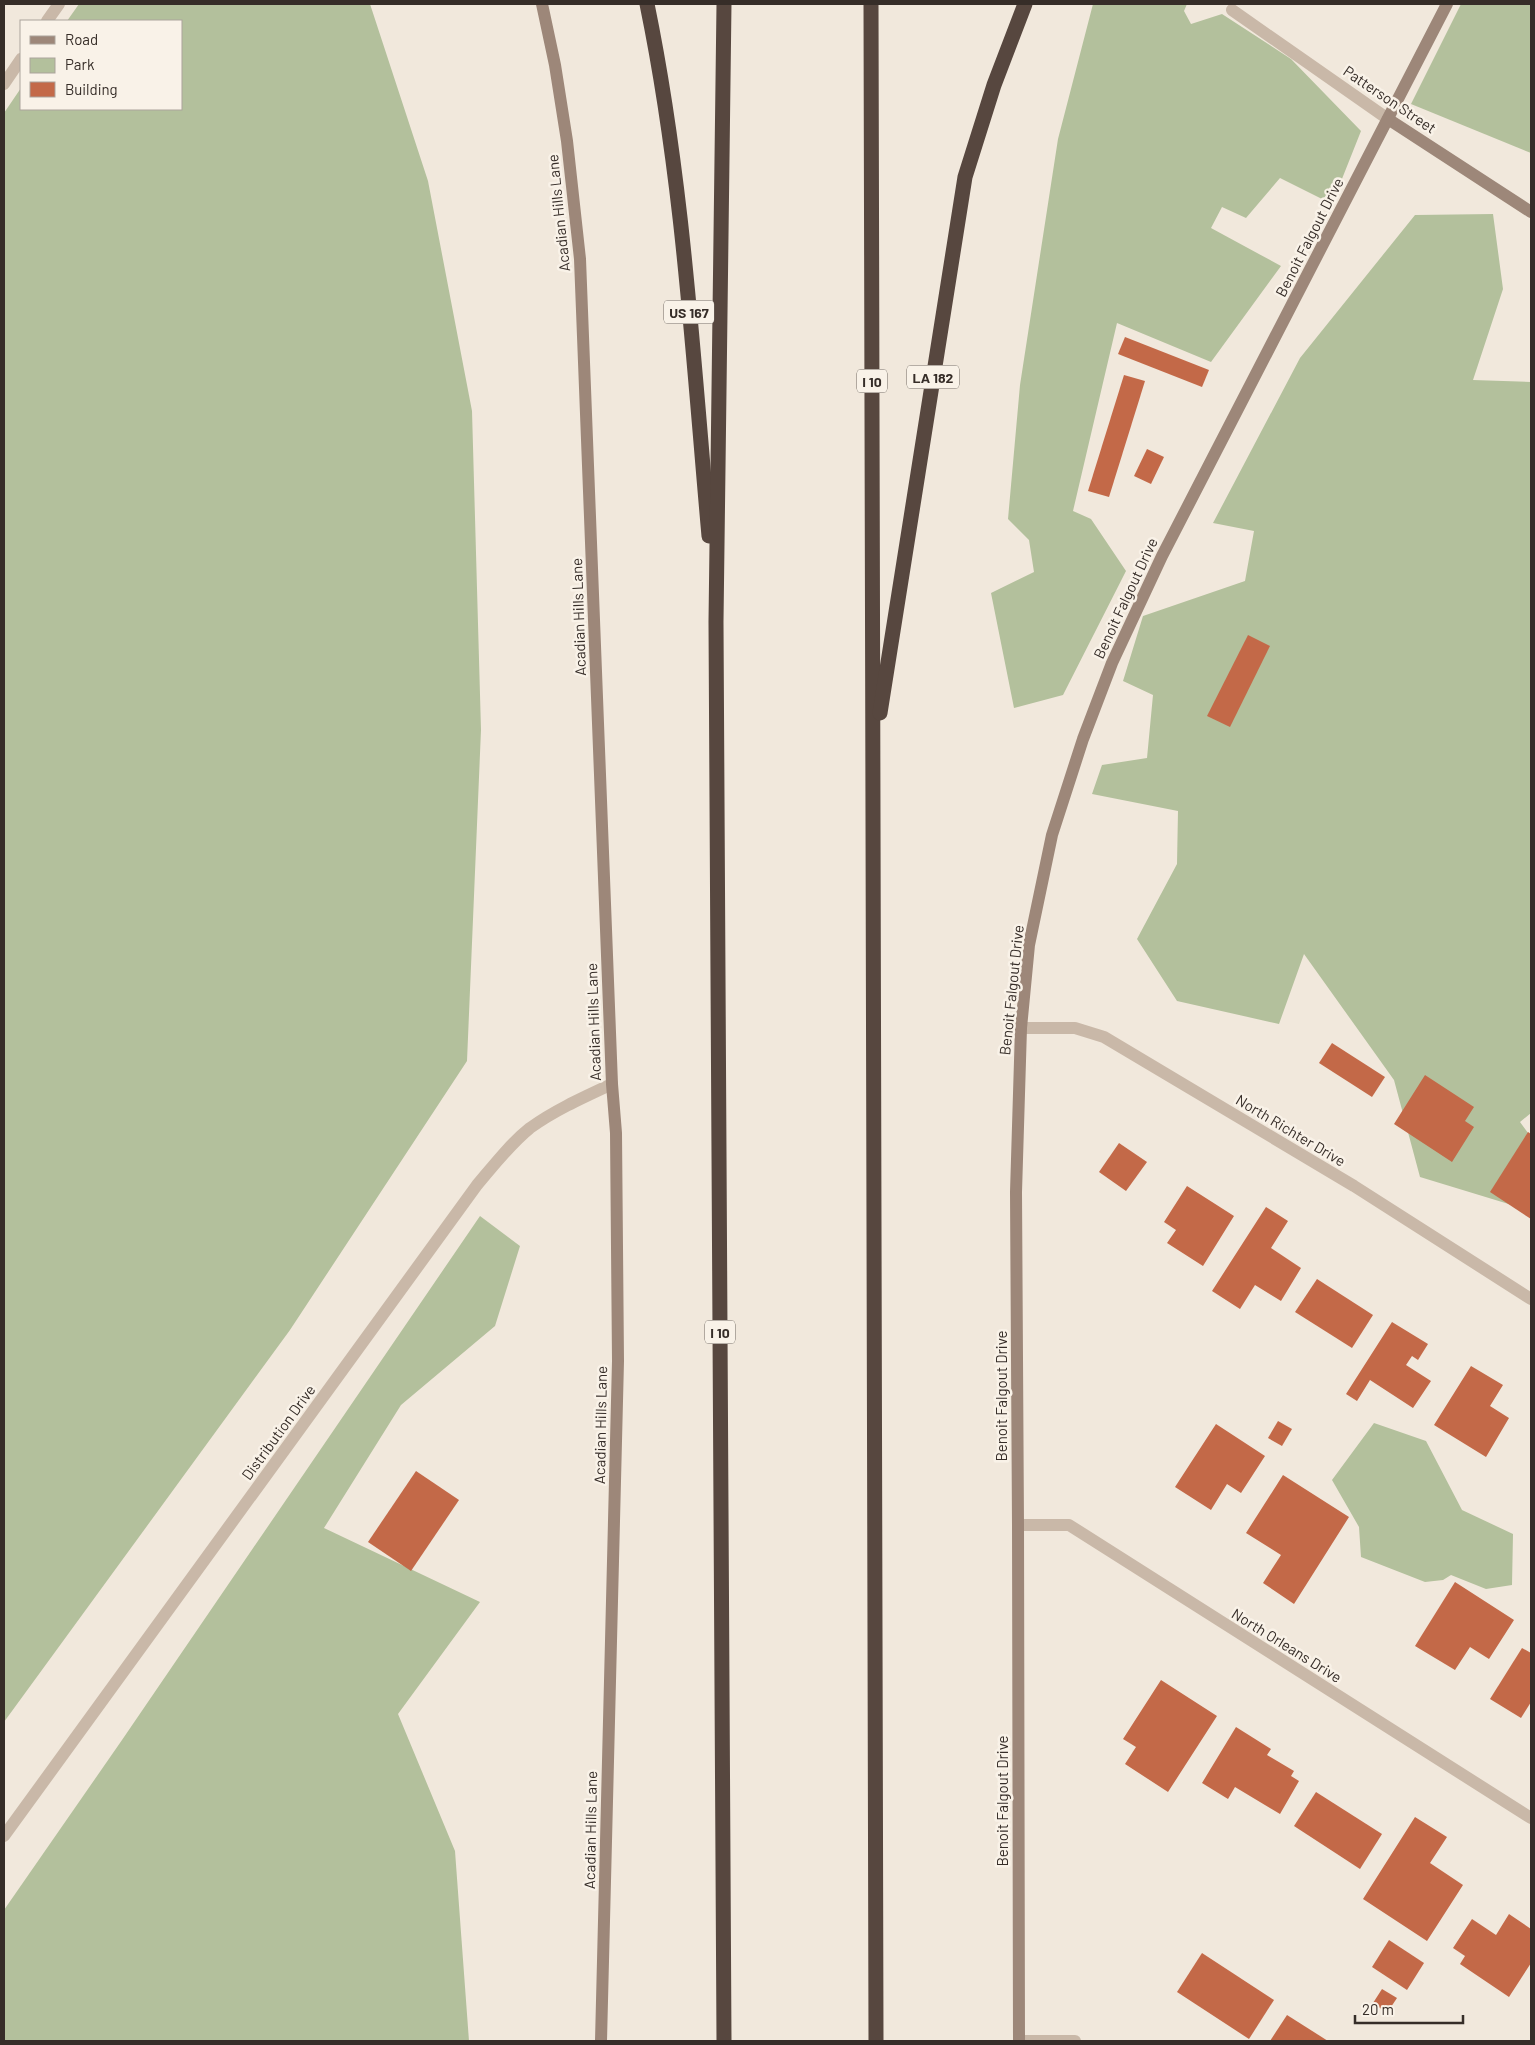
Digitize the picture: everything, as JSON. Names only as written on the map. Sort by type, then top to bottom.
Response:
[{"type":"highway","name":"US 167","points":[[647,4],[661,68],[680,201],[716,622]]},
{"type":"highway","name":"I 10","points":[[724,4],[716,622],[724,2041]]},
{"type":"highway","name":"I 10","points":[[871,4],[876,2041]]},
{"type":"highway","name":"LA 182","points":[[873,759],[965,176],[994,85],[1025,4]]},
{"type":"street","points":[[48,20],[58,4]]},
{"type":"street","name":"Acadian Hills Lane","points":[[542,4],[555,65],[567,141],[580,259],[612,1084],[616,1133],[618,1361],[600,2041]]},
{"type":"street","name":"Benoit Falgout Drive","points":[[1018,2041],[1016,1192],[1021,1028],[1029,945],[1052,835],[1083,739],[1112,662],[1162,556],[1448,4]]},
{"type":"street","name":"Patterson Street","points":[[1232,10],[1388,119],[1531,212]]},
{"type":"street","points":[[4,84],[20,60]]},
{"type":"street","name":"North Richter Drive","points":[[1021,1028],[1075,1028],[1104,1037],[1354,1186],[1531,1299]]},
{"type":"street","name":"Distribution Drive","points":[[4,1836],[478,1185],[502,1156],[530,1128],[568,1105],[612,1084]]},
{"type":"street","name":"North Orleans Drive","points":[[1018,1526],[1068,1525],[1531,1818]]},
{"type":"street","points":[[1023,2041],[1074,2041]]},
{"type":"green space","points":[[79,4],[370,4],[428,181],[472,411],[481,730],[467,1061],[290,1330],[4,1722],[4,113],[20,89],[20,110],[182,110],[182,20],[68,20]]},
{"type":"green space","points":[[1093,4],[1187,4],[1184,11],[1191,24],[1222,14],[1291,59],[1361,131],[1332,204],[1280,178],[1246,218],[1222,207],[1211,228],[1281,266],[1211,362],[1117,323],[1073,511],[1091,519],[1126,571],[1063,695],[1014,708],[991,593],[1034,572],[1029,540],[1008,519],[1020,385],[1058,139]]},
{"type":"green space","points":[[1461,4],[1531,4],[1531,153],[1411,104]]},
{"type":"green space","points":[[1493,214],[1503,289],[1473,380],[1531,382],[1531,1113],[1520,1122],[1531,1137],[1531,1200],[1525,1209],[1420,1177],[1394,1080],[1304,954],[1279,1024],[1177,1001],[1137,939],[1177,864],[1178,811],[1092,794],[1102,765],[1147,758],[1153,695],[1123,681],[1143,616],[1245,581],[1254,531],[1213,523],[1300,358],[1415,215]]},
{"type":"green space","points":[[480,1216],[520,1246],[495,1326],[401,1405],[324,1528],[480,1602],[398,1714],[455,1851],[469,2041],[4,2041],[4,1910]]},
{"type":"green space","points":[[1374,1423],[1426,1441],[1462,1510],[1513,1534],[1512,1585],[1486,1589],[1451,1575],[1443,1580],[1425,1582],[1361,1557],[1359,1527],[1332,1480]]},
{"type":"building","points":[[1125,337],[1209,370],[1202,387],[1118,354]]},
{"type":"building","points":[[1124,375],[1145,381],[1109,497],[1088,491]]},
{"type":"building","points":[[1147,449],[1164,457],[1151,484],[1134,476]]},
{"type":"building","points":[[1248,635],[1270,646],[1230,727],[1207,716]]},
{"type":"building","points":[[1332,1043],[1385,1077],[1372,1097],[1319,1063]]},
{"type":"building","points":[[1425,1075],[1474,1107],[1465,1121],[1474,1127],[1452,1162],[1394,1124]]},
{"type":"building","points":[[1528,1132],[1531,1134],[1531,1219],[1490,1192]]},
{"type":"building","points":[[1119,1143],[1147,1162],[1126,1191],[1099,1172]]},
{"type":"building","points":[[1187,1186],[1234,1216],[1203,1266],[1167,1243],[1176,1230],[1164,1222]]},
{"type":"building","points":[[1266,1207],[1288,1221],[1271,1248],[1301,1268],[1281,1301],[1255,1285],[1240,1309],[1212,1291]]},
{"type":"building","points":[[1317,1279],[1373,1315],[1352,1348],[1295,1312]]},
{"type":"building","points":[[1392,1322],[1428,1344],[1418,1360],[1412,1356],[1406,1365],[1431,1381],[1413,1408],[1370,1380],[1357,1401],[1346,1394]]},
{"type":"building","points":[[1471,1366],[1503,1385],[1490,1406],[1509,1418],[1486,1457],[1434,1425]]},
{"type":"building","points":[[1278,1421],[1292,1429],[1282,1446],[1268,1438]]},
{"type":"building","points":[[1216,1424],[1265,1456],[1241,1493],[1227,1484],[1211,1510],[1175,1487]]},
{"type":"building","points":[[416,1471],[459,1500],[411,1571],[368,1542]]},
{"type":"building","points":[[1283,1475],[1349,1517],[1294,1604],[1263,1583],[1281,1555],[1246,1533]]},
{"type":"building","points":[[1455,1582],[1514,1620],[1489,1659],[1470,1647],[1455,1670],[1415,1646]]},
{"type":"building","points":[[1522,1648],[1531,1653],[1531,1702],[1521,1718],[1490,1699]]},
{"type":"building","points":[[1161,1680],[1217,1716],[1168,1792],[1125,1764],[1136,1747],[1123,1739]]},
{"type":"building","points":[[1236,1727],[1271,1749],[1267,1755],[1294,1771],[1291,1776],[1299,1781],[1280,1814],[1235,1787],[1228,1799],[1202,1783]]},
{"type":"building","points":[[1316,1792],[1382,1834],[1360,1869],[1294,1826]]},
{"type":"building","points":[[1415,1817],[1447,1837],[1430,1863],[1463,1885],[1427,1941],[1363,1899]]},
{"type":"building","points":[[1509,1914],[1531,1929],[1531,1963],[1509,1997],[1460,1964],[1465,1956],[1453,1948],[1472,1919],[1496,1935]]},
{"type":"building","points":[[1389,1940],[1424,1963],[1407,1990],[1372,1967]]},
{"type":"building","points":[[1202,1953],[1274,2000],[1249,2039],[1177,1992]]},
{"type":"building","points":[[1382,1989],[1397,1998],[1387,2013],[1373,2003]]},
{"type":"building","points":[[1287,2015],[1328,2041],[1270,2041]]}]
